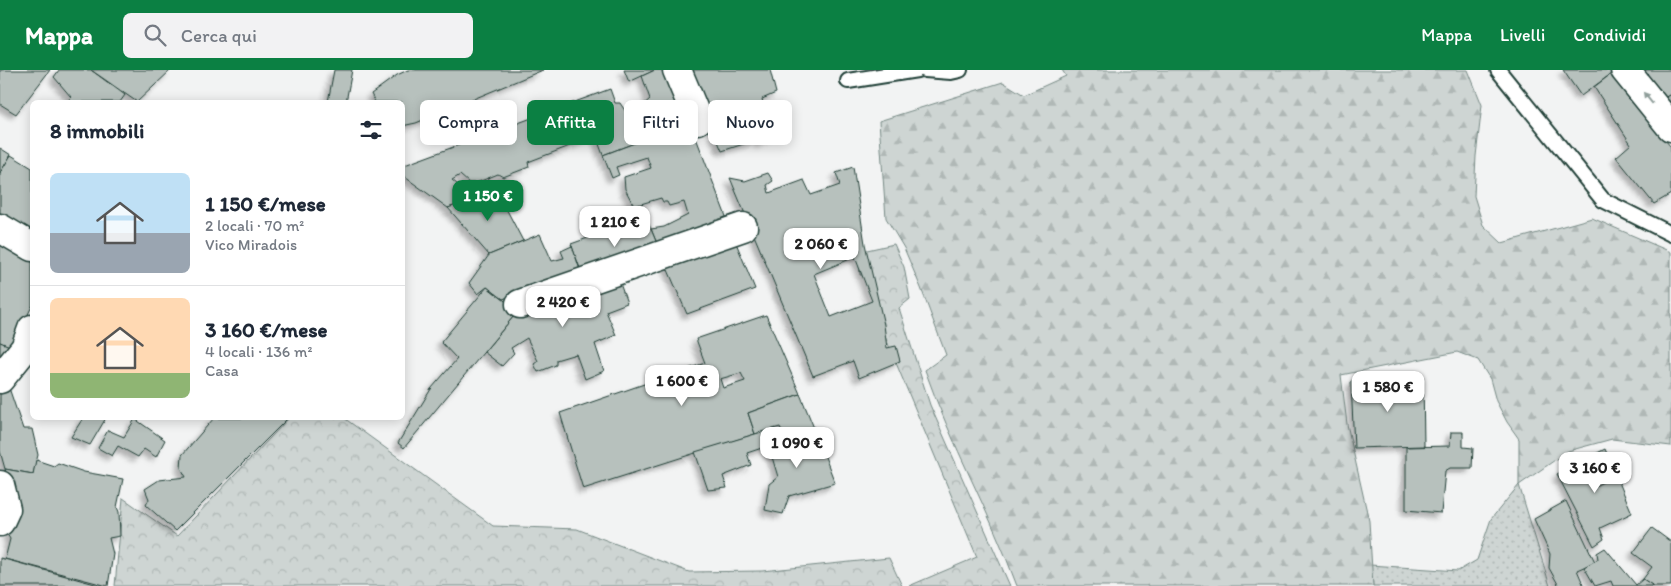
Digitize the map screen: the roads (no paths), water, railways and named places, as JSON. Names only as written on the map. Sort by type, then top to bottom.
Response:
[{"type":"street","points":[[677,70],[690,100]]},
{"type":"street","points":[[1625,70],[1671,127]]},
{"type":"street","points":[[520,304],[743,227]]},
{"type":"street","points":[[0,228],[30,246]]},
{"type":"street","points":[[0,379],[25,348],[30,334]]},
{"type":"street","points":[[0,485],[6,509],[0,522]]},
{"type":"lane","points":[[848,81],[916,70]]},
{"type":"lane","points":[[925,70],[951,72],[960,70]]},
{"type":"lane","points":[[1498,70],[1604,200],[1671,234]]}]
